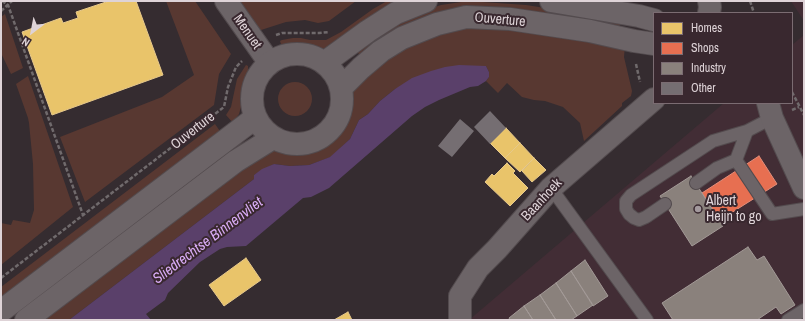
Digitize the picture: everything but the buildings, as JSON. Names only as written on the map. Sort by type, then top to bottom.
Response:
[{"type":"street","name":"Menuet","points":[[226,1],[263,54]]},
{"type":"street","points":[[324,63],[396,12],[426,1]]},
{"type":"street","points":[[551,1],[653,20]]},
{"type":"street","points":[[709,1],[709,12]]},
{"type":"street","name":"Ouverture","points":[[341,88],[381,51],[402,38],[437,24],[466,18],[510,19],[590,31],[653,44]]},
{"type":"street","points":[[263,54],[280,56],[302,54],[315,58],[324,63],[336,76],[341,88],[342,102],[340,115],[333,127],[324,136],[312,142],[298,145],[285,143],[272,138],[263,130],[255,118],[251,107],[253,86],[258,75],[263,54]]},
{"type":"street","name":"Baanhoek","points":[[460,320],[460,296],[478,268],[497,249],[551,188],[653,100]]},
{"type":"street","points":[[756,104],[770,110],[804,188]]},
{"type":"street","name":"Ouverture","points":[[1,311],[255,118]]},
{"type":"street","points":[[26,320],[236,161],[272,138]]},
{"type":"lane","points":[[665,204],[639,220],[628,214],[626,208],[626,201],[631,195],[713,141],[747,131],[770,110]]},
{"type":"lane","points":[[696,183],[717,168],[736,160],[747,131]]},
{"type":"lane","points":[[736,160],[772,214],[804,209]]},
{"type":"lane","points":[[551,188],[647,320]]},
{"type":"lane","points":[[788,320],[804,310]]},
{"type":"path","points":[[2,1],[8,5],[83,215]]},
{"type":"path","points":[[1,11],[12,1]]},
{"type":"path","points":[[750,1],[754,12]]},
{"type":"path","name":"Ouverture","points":[[1,278],[224,107],[228,87],[236,67],[246,56],[263,54],[264,41],[282,33],[331,32]]},
{"type":"path","points":[[793,94],[804,115]]},
{"type":"shaded area","points":[[166,1],[195,1],[231,54],[219,74],[214,105],[85,202],[60,137],[162,97],[194,75]]},
{"type":"shaded area","points":[[238,1],[356,1],[329,21],[318,23],[305,20],[286,22],[261,30],[252,21]]},
{"type":"shaded area","points":[[387,1],[407,1],[329,48],[313,49],[281,44],[280,41],[282,40],[293,38],[326,40],[341,32]]},
{"type":"shaded area","points":[[468,1],[526,5],[621,20],[618,33],[488,13],[362,59],[355,48],[411,15],[441,5]]},
{"type":"shaded area","points":[[791,1],[804,1],[804,21]]},
{"type":"shaded area","points":[[5,14],[23,68],[11,74],[1,53],[1,17]]},
{"type":"shaded area","points":[[475,27],[500,28],[625,45],[624,57],[632,91],[631,96],[584,141],[580,123],[563,107],[545,101],[522,97],[507,83],[498,93],[486,81],[489,77],[489,72],[486,66],[395,89],[380,101],[368,114],[359,120],[350,139],[331,157],[309,165],[290,166],[274,164],[254,175],[254,179],[69,320],[38,320],[271,149],[279,148],[296,151],[319,145],[328,139],[337,131],[344,118],[350,92],[398,49],[449,30]]},
{"type":"shaded area","points":[[804,35],[804,320],[469,320],[723,104],[793,104],[793,44]]},
{"type":"shaded area","points":[[246,65],[248,66],[248,78],[239,114],[233,123],[226,115],[231,107],[237,79]]},
{"type":"shaded area","points":[[28,76],[73,207],[1,265],[1,223],[11,225],[13,220],[30,223],[34,210],[33,164],[29,123],[16,84]]},
{"type":"shaded area","points":[[295,82],[307,87],[312,99],[307,111],[295,116],[283,111],[278,99],[283,87]]},
{"type":"shaded area","points":[[215,124],[222,134],[1,303],[1,287]]},
{"type":"water","name":"Sliedrechtse Binnenvliet","points":[[459,65],[486,66],[489,72],[489,77],[478,86],[470,87],[439,100],[412,116],[329,188],[311,197],[303,198],[246,246],[220,249],[200,262],[168,293],[165,300],[146,314],[151,320],[69,320],[254,179],[254,175],[262,169],[274,164],[290,166],[309,165],[330,157],[350,139],[359,120],[368,114],[380,101],[395,89],[412,78],[445,67]]},
{"type":"place","name":"Albert Heijn to go","points":[[698,209]]}]
